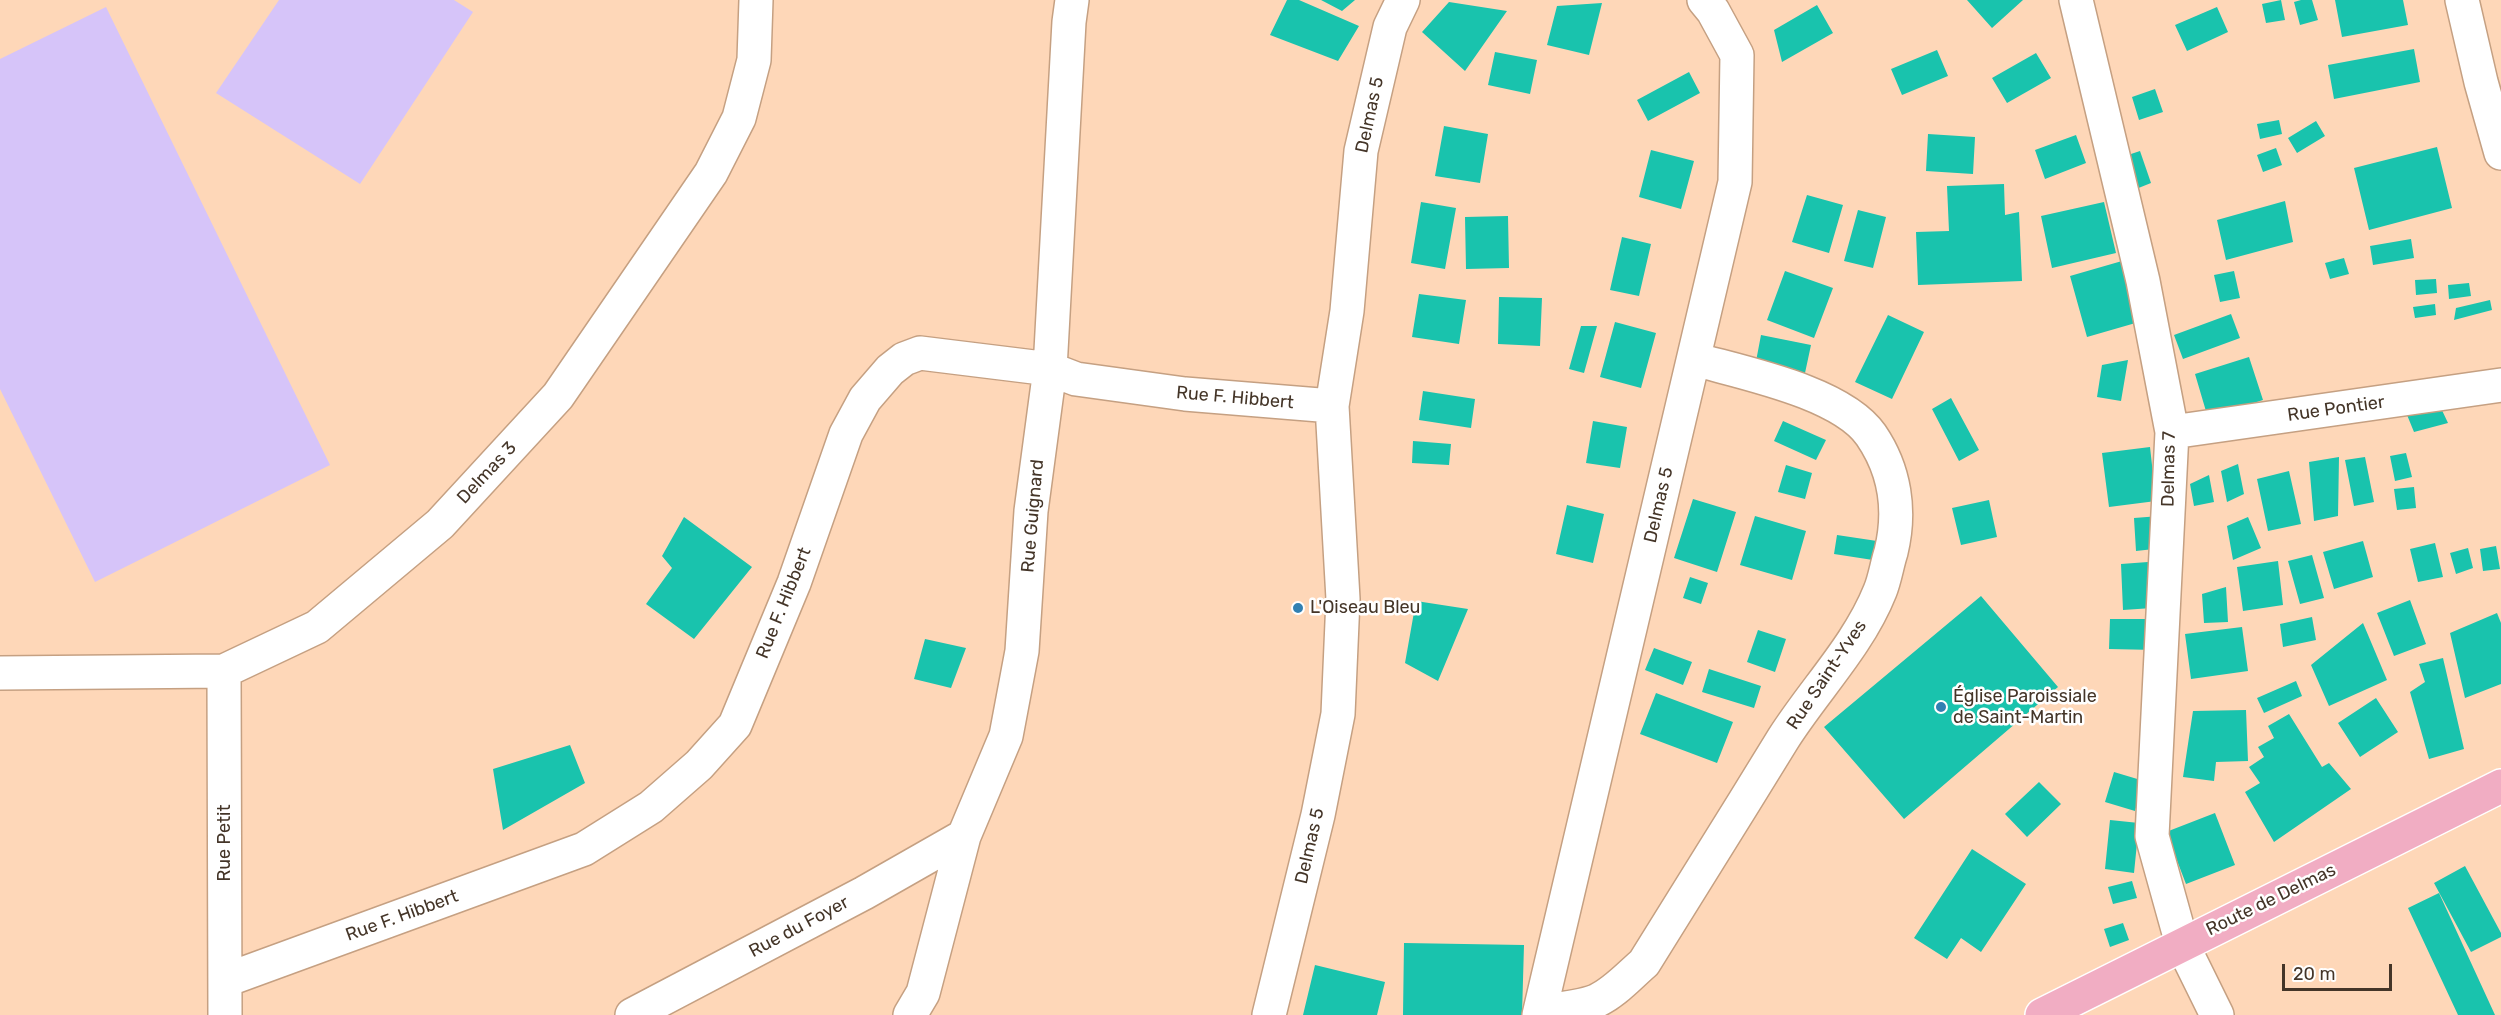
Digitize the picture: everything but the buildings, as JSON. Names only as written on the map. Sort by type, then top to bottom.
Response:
[{"type":"main road","name":"Route de Delmas","points":[[2042,1015],[2501,786]]},
{"type":"street","name":"Delmas 3","points":[[0,673],[224,670],[316,627],[440,524],[558,396],[711,173],[740,118],[753,60],[756,0]]},
{"type":"street","name":"Rue Guignard","points":[[910,1015],[923,993],[964,836],[1006,736],[1022,651],[1032,511],[1050,369],[1072,0]]},
{"type":"street","name":"Delmas 5","points":[[1269,1015],[1318,815],[1338,714],[1343,599],[1332,406],[1347,311],[1361,151],[1390,27],[1403,0]]},
{"type":"street","name":"Delmas 5","points":[[1540,1013],[1735,182],[1737,55],[1713,11],[1704,0]]},
{"type":"street","name":"Delmas 7","points":[[2076,0],[2103,121],[2143,281],[2172,432],[2152,836],[2182,944],[2217,1015]]},
{"type":"street","points":[[2462,0],[2481,82],[2501,153]]},
{"type":"street","name":"Rue F. Hibbert","points":[[226,980],[584,849],[651,807],[699,765],[735,725],[794,583],[846,434],[865,399],[890,370],[903,359],[920,353],[1050,369],[1076,379],[1175,393],[1332,406]]},
{"type":"street","name":"Rue Saint-Yves","points":[[1540,1013],[1597,1000],[1617,987],[1644,963],[1787,733],[1862,626],[1881,591],[1896,530],[1896,503],[1892,478],[1870,434],[1852,418],[1833,404],[1810,393],[1694,358]]},
{"type":"street","name":"Rue Pontier","points":[[2172,432],[2501,385]]},
{"type":"street","name":"Rue Petit","points":[[224,670],[225,1015]]},
{"type":"street","name":"Rue du Foyer","points":[[632,1015],[864,893],[964,836]]},
{"type":"shaded area","points":[[279,0],[454,0],[473,12],[360,184],[216,93]]},
{"type":"shaded area","points":[[106,7],[330,465],[95,582],[0,389],[0,59]]},
{"type":"place","name":"L'Oiseau Bleu","points":[[1298,608]]},
{"type":"place","name":"Église Paroissiale de Saint-Martin","points":[[1941,707]]}]
